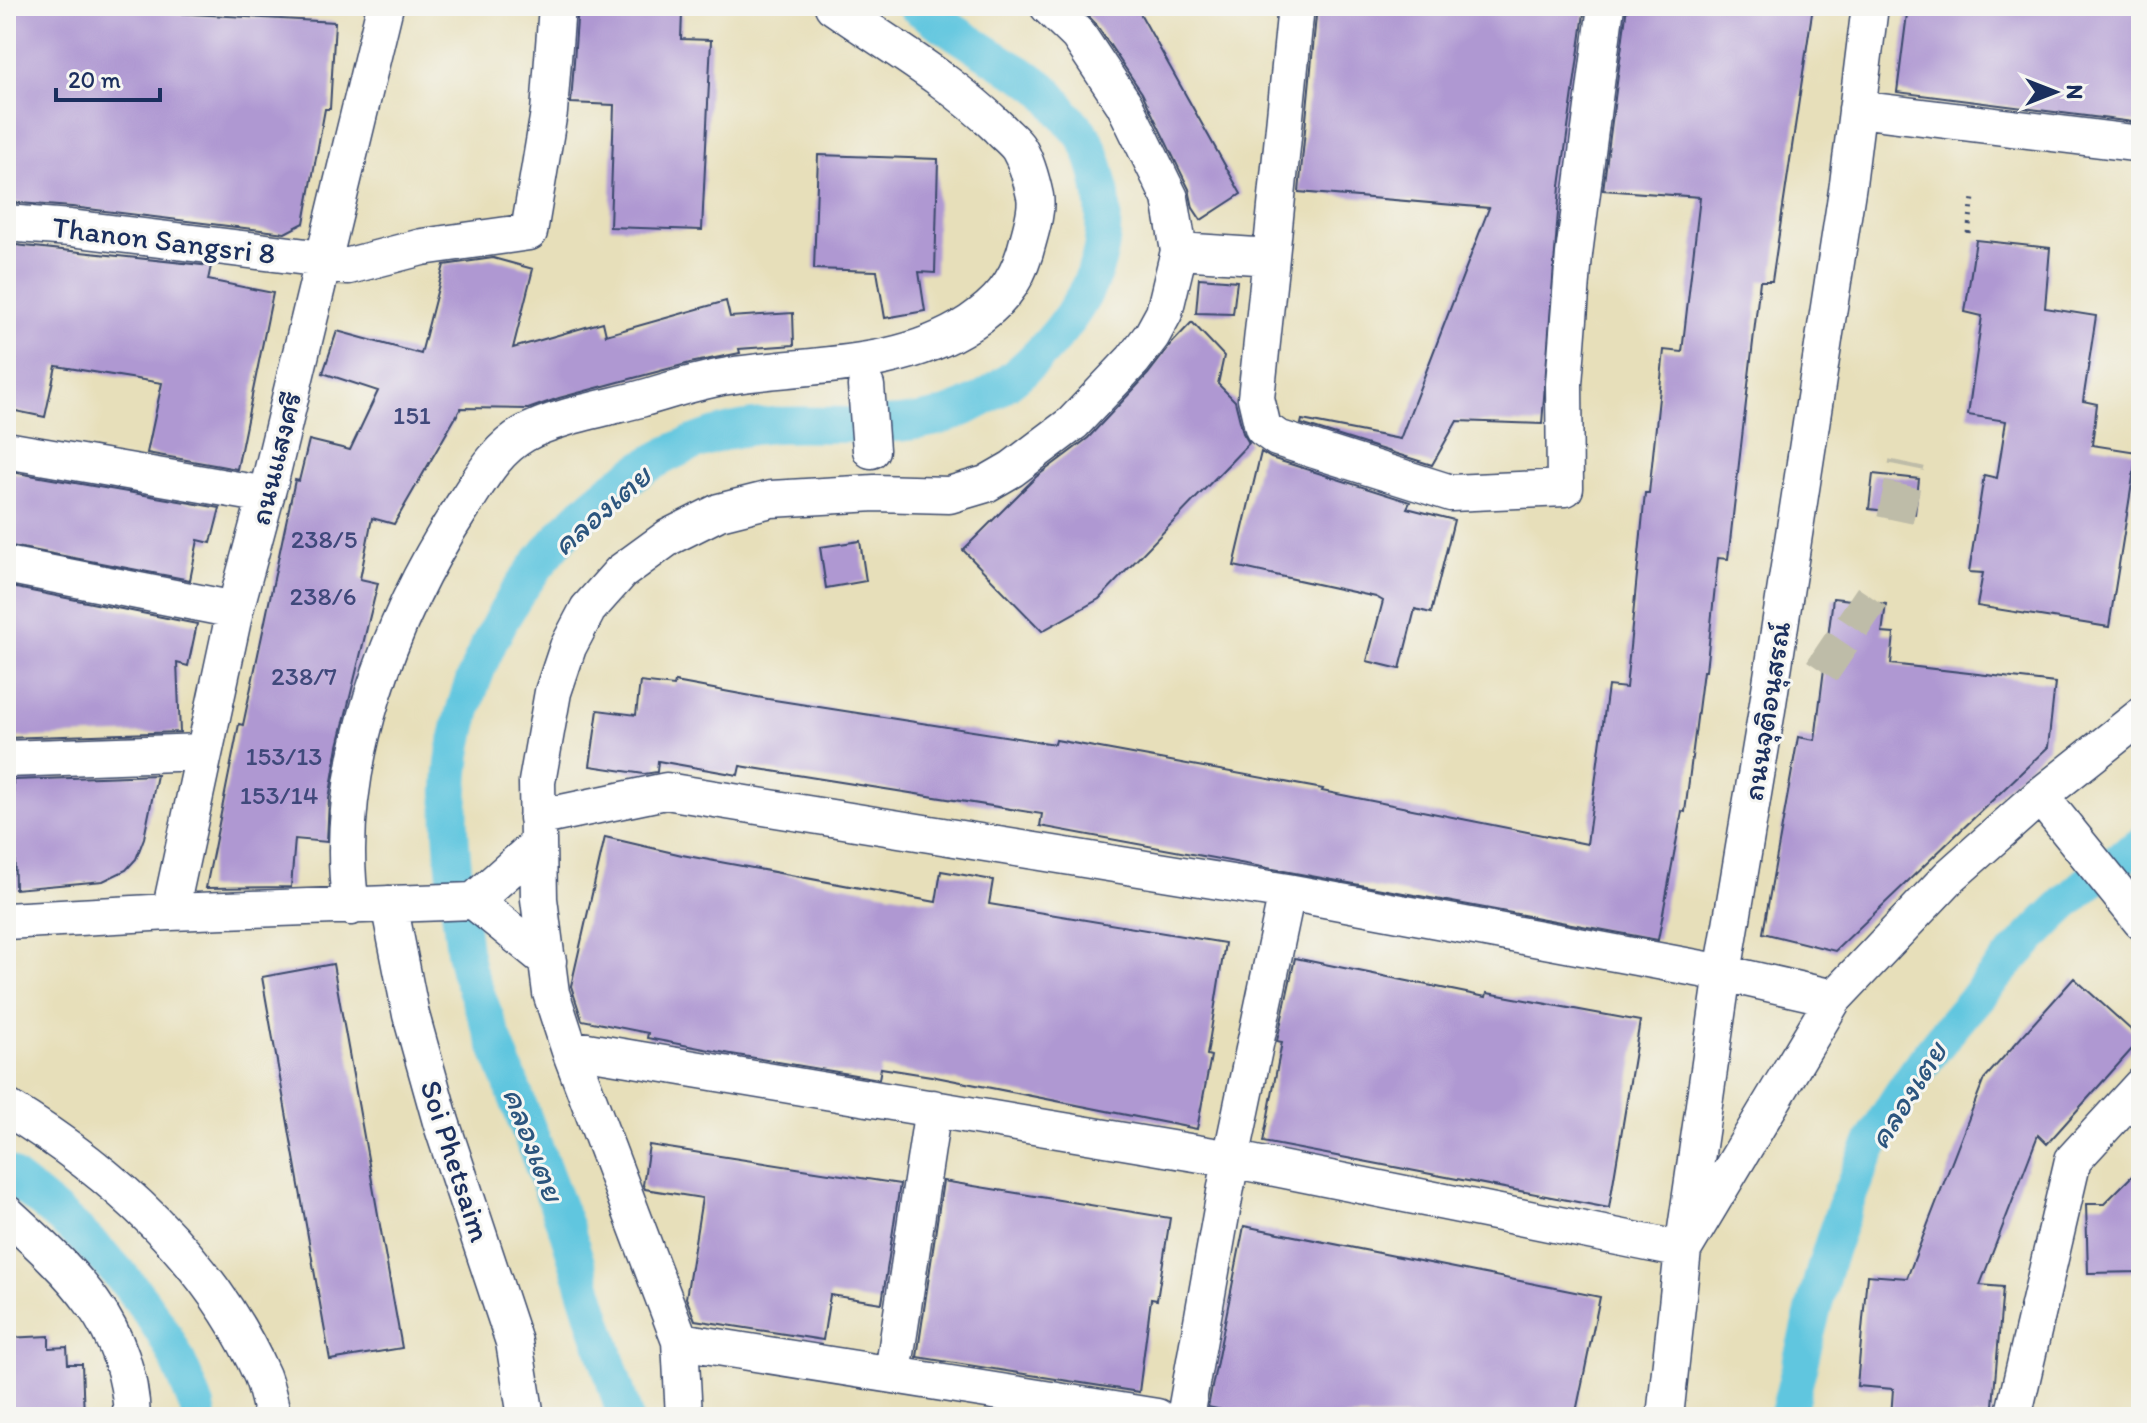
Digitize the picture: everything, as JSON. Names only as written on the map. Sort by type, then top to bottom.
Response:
[{"type":"street","name":"ถนนเเสงศรี","points":[[170,912],[235,610],[385,6]]},
{"type":"street","name":"Thanon Sangsri 8","points":[[6,223],[70,228],[349,266],[422,247],[529,232],[549,112],[557,6]]},
{"type":"street","points":[[351,907],[346,854],[351,801],[364,724],[379,676],[444,534],[488,468],[509,445],[537,428],[727,376],[901,354],[952,334],[990,309],[1010,288],[1020,267],[1036,200],[1018,148],[978,108],[833,6]]},
{"type":"street","points":[[684,1417],[680,1341],[551,993],[539,899],[537,782],[553,692],[568,647],[588,609],[621,572],[669,537],[694,523],[745,504],[771,499],[967,492],[1012,469],[1073,423],[1133,360],[1164,313],[1179,251],[1170,198],[1137,129],[1078,35],[1048,6]]},
{"type":"street","points":[[1296,6],[1256,398],[1263,428],[1277,438],[1451,493],[1565,488],[1564,384],[1574,254],[1606,6]]},
{"type":"street","name":"ถนนจุติอนุสรณ์","points":[[1665,1417],[1683,1250],[1723,973],[1769,700],[1870,6]]},
{"type":"street","points":[[1857,109],[2141,144]]},
{"type":"street","points":[[1179,251],[1271,257]]},
{"type":"street","points":[[866,386],[871,450]]},
{"type":"street","points":[[6,450],[266,495]]},
{"type":"street","points":[[6,565],[235,610]]},
{"type":"street","points":[[569,1048],[1231,1159],[1683,1250],[1834,998],[1950,876],[2049,807],[2141,716]]},
{"type":"street","points":[[6,759],[203,752]]},
{"type":"street","points":[[474,901],[538,831],[666,791],[1287,892],[1723,973],[1834,998]]},
{"type":"street","points":[[2049,807],[2139,913]]},
{"type":"street","points":[[1185,1417],[1231,1159],[1287,892]]},
{"type":"street","points":[[6,921],[474,901],[548,961]]},
{"type":"street","name":"Soi Phetsaim","points":[[399,904],[411,1015],[437,1106],[514,1342],[526,1417]]},
{"type":"street","points":[[2013,1417],[2073,1160],[2141,1086]]},
{"type":"street","points":[[6,1107],[53,1135],[94,1165],[136,1202],[202,1275],[237,1328],[263,1378],[273,1417]]},
{"type":"street","points":[[893,1373],[933,1108]]},
{"type":"street","points":[[6,1213],[50,1253],[84,1291],[113,1334],[128,1376],[132,1417]]},
{"type":"street","points":[[6,1254],[50,1253]]},
{"type":"street","points":[[680,1341],[1157,1417]]},
{"type":"path","points":[[1968,233],[1973,198]]},
{"type":"building","points":[[6,6],[173,6],[173,13],[335,22],[330,109],[325,109],[304,223],[285,233],[6,202]]},
{"type":"building","points":[[578,6],[646,6],[646,12],[682,13],[681,39],[711,40],[702,230],[610,227],[614,105],[571,103]]},
{"type":"building","points":[[1078,6],[1136,6],[1241,194],[1201,220],[1142,93],[1095,23]]},
{"type":"building","points":[[1317,6],[1585,6],[1560,186],[1542,424],[1457,421],[1432,465],[1301,424],[1302,420],[1400,439],[1489,208],[1299,192]]},
{"type":"building","points":[[1627,6],[1813,6],[1772,281],[1760,281],[1728,559],[1718,558],[1706,671],[1703,671],[1685,812],[1682,811],[1658,940],[1040,826],[1042,814],[740,766],[738,775],[658,761],[657,772],[644,774],[590,766],[598,710],[636,715],[640,682],[674,686],[675,682],[1055,744],[1056,740],[1323,789],[1587,844],[1608,686],[1626,688],[1645,493],[1649,493],[1664,350],[1682,352],[1700,197],[1603,190]]},
{"type":"building","points":[[1908,6],[2141,6],[2141,123],[1897,92]]},
{"type":"building","points":[[818,155],[938,159],[935,273],[919,272],[925,311],[885,318],[877,271],[814,269]]},
{"type":"building","points":[[1976,240],[2050,248],[2045,308],[2096,316],[2083,401],[2097,404],[2092,445],[2137,452],[2109,627],[1977,606],[1983,573],[1969,572],[1984,475],[1997,478],[2006,421],[1968,415],[1982,316],[1965,312]]},
{"type":"building","points":[[6,244],[211,266],[208,280],[273,293],[237,469],[147,453],[162,383],[56,366],[45,417],[6,409],[16,360],[6,358]]},
{"type":"building","points":[[493,258],[533,269],[513,348],[603,322],[606,335],[726,301],[730,317],[793,313],[794,345],[739,349],[740,353],[690,363],[528,409],[461,408],[394,524],[372,518],[360,579],[378,583],[338,746],[329,799],[327,842],[295,839],[291,887],[206,888],[239,724],[243,725],[295,480],[299,481],[309,440],[350,450],[378,391],[323,373],[337,331],[421,354],[444,265]]},
{"type":"building","points":[[1199,278],[1237,281],[1233,314],[1196,313]]},
{"type":"building","points":[[1192,322],[1224,356],[1218,384],[1235,401],[1243,433],[1249,443],[1099,599],[1042,631],[963,550],[1036,477],[1088,438]]},
{"type":"building","points":[[1261,452],[1271,458],[1410,502],[1407,508],[1454,520],[1431,613],[1415,609],[1400,669],[1367,661],[1383,601],[1234,566]]},
{"type":"building","points":[[6,471],[220,508],[211,543],[198,540],[190,580],[6,545]]},
{"type":"building","points":[[1873,474],[1919,479],[1915,514],[1869,509]]},
{"type":"building","points":[[860,541],[866,581],[826,588],[820,547]]},
{"type":"building","points":[[6,586],[197,624],[188,666],[177,663],[180,732],[6,738]]},
{"type":"building","points":[[1833,598],[1886,604],[1882,633],[1894,634],[1891,664],[2055,683],[2048,747],[1835,951],[1763,933],[1798,737],[1815,740]]},
{"type":"building","points":[[157,775],[144,838],[136,859],[126,870],[103,881],[15,889],[13,780]]},
{"type":"building","points":[[605,837],[682,855],[936,902],[941,871],[993,880],[989,904],[1225,943],[1207,1055],[1211,1056],[1197,1129],[931,1076],[881,1068],[879,1079],[731,1054],[647,1038],[648,1033],[582,1020],[571,986]]},
{"type":"building","points":[[1295,958],[1486,997],[1487,993],[1640,1021],[1609,1208],[1263,1142],[1282,1042],[1277,1041]]},
{"type":"building","points":[[333,964],[402,1348],[330,1360],[262,977]]},
{"type":"building","points":[[2074,978],[2141,1039],[2047,1144],[2038,1135],[1980,1285],[2003,1287],[1992,1417],[1891,1417],[1893,1389],[1857,1386],[1867,1275],[1907,1278],[1984,1079]]},
{"type":"building","points":[[649,1145],[900,1184],[882,1303],[830,1295],[823,1340],[695,1320],[686,1298],[702,1198],[645,1189]]},
{"type":"building","points":[[2141,1167],[2141,1272],[2088,1273],[2086,1204],[2104,1204]]},
{"type":"building","points":[[943,1181],[1170,1218],[1157,1300],[1151,1299],[1139,1392],[917,1357]]},
{"type":"building","points":[[1244,1226],[1600,1297],[1575,1417],[1254,1417],[1208,1407]]},
{"type":"building","points":[[49,1336],[49,1348],[67,1347],[68,1364],[82,1364],[84,1417],[6,1417],[6,1338]]},
{"type":"waterway","name":"คลองเตย","points":[[625,1417],[567,1231],[468,970],[452,847],[451,795],[456,743],[469,692],[490,642],[517,593],[551,548],[589,508],[633,475],[680,448],[731,431],[789,424],[879,425],[937,418],[965,408],[1009,381],[1050,343],[1068,321],[1094,273],[1101,249],[1102,195],[1085,139],[1037,84],[916,6]]},
{"type":"waterway","name":"คลองเตย","points":[[1787,1417],[1820,1284],[1840,1219],[1866,1156],[1895,1104],[1947,1032],[2020,949],[2086,885],[2141,845]]},
{"type":"waterway","name":"คลองเตย","points":[[6,1173],[75,1230],[137,1296],[174,1353],[199,1417]]},
{"type":"tunnel","points":[[1895,520],[1907,463]]},
{"type":"tunnel","points":[[1822,671],[1872,597]]}]
